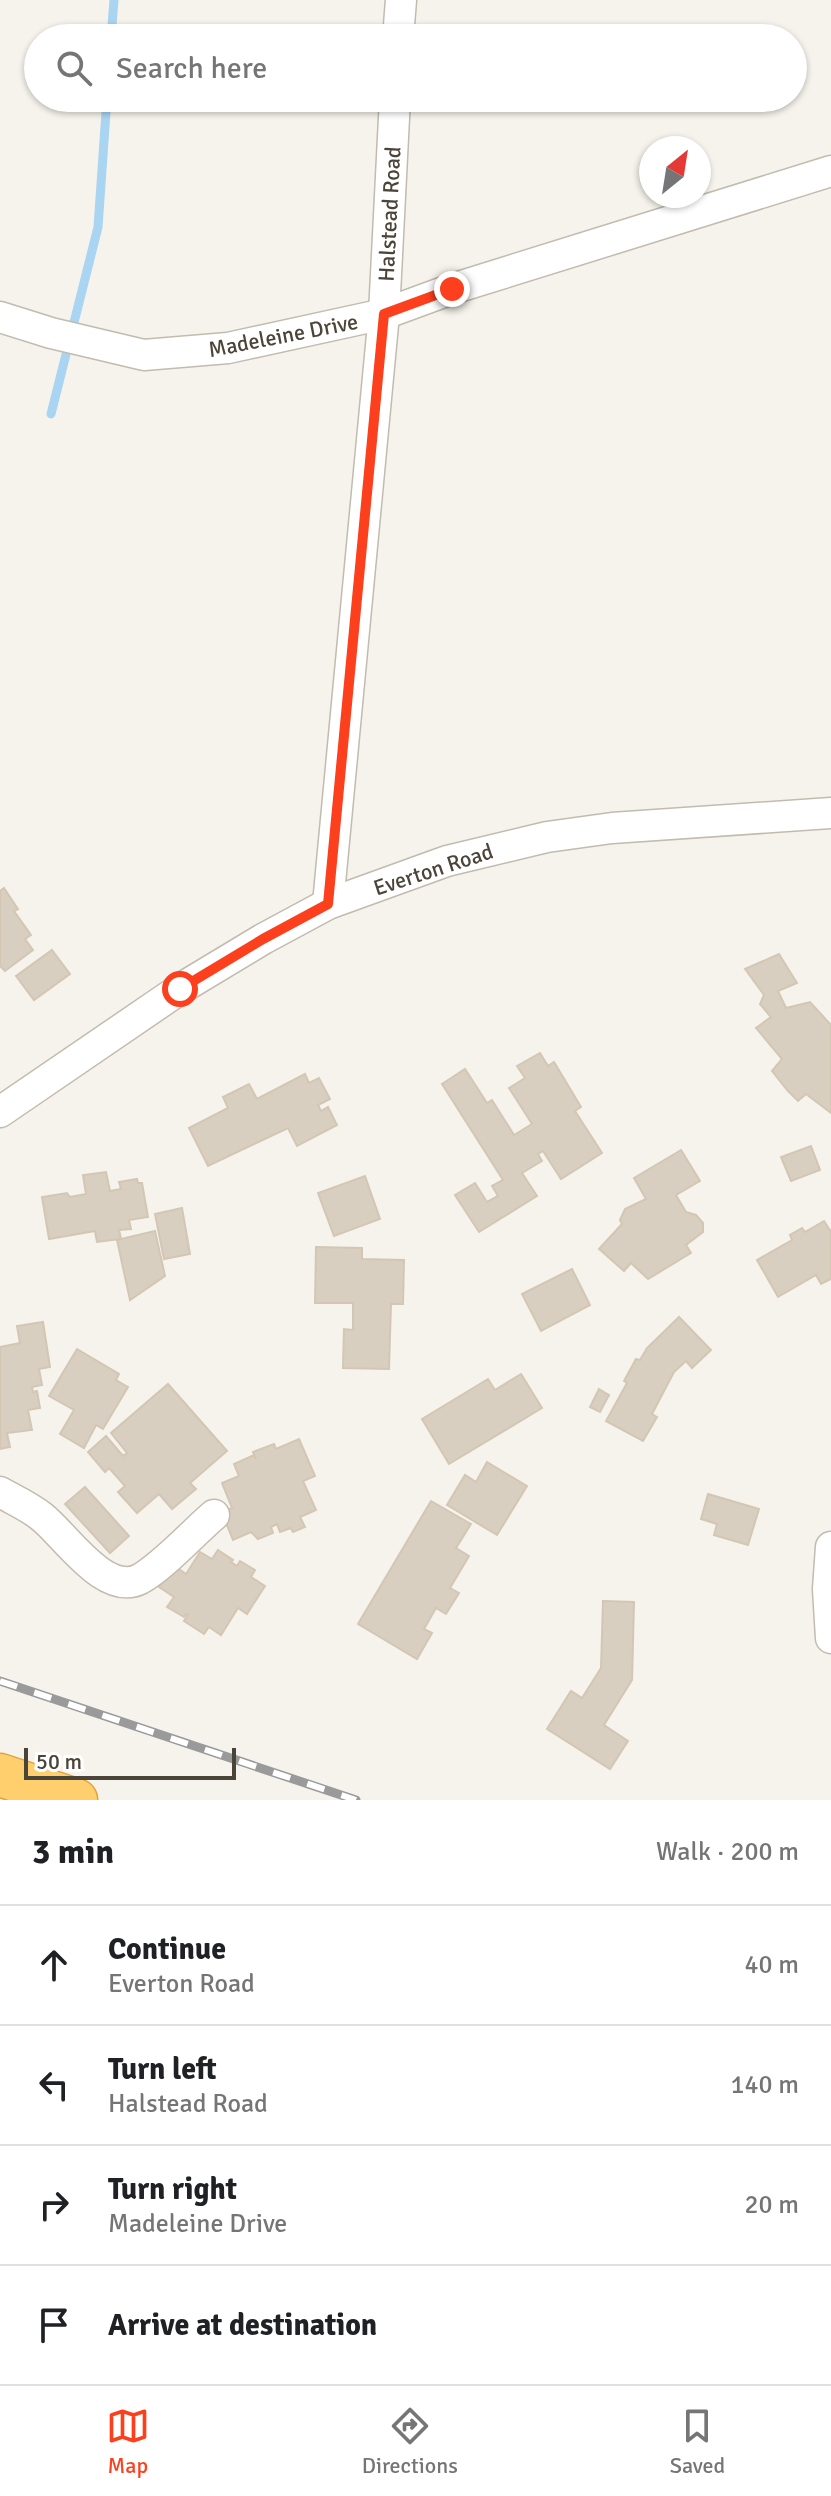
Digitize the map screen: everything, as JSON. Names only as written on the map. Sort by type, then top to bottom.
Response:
[{"type":"highway","points":[[0,1775],[76,1800]]},
{"type":"street","points":[[399,24],[401,0]]},
{"type":"street","name":"Halstead Road","points":[[328,904],[384,314],[394,112]]},
{"type":"street","name":"Madeleine Drive","points":[[3,318],[144,355],[210,350],[282,338],[384,314],[452,289],[831,171]]},
{"type":"street","name":"Everton Road","points":[[0,1112],[180,989],[263,939],[328,904],[447,861],[547,837],[625,827],[831,813]]},
{"type":"street","points":[[0,1492],[42,1517],[99,1572],[124,1582],[141,1578],[214,1515]]},
{"type":"street","points":[[831,1547],[828,1589],[831,1638]]},
{"type":"building","points":[[4,888],[18,909],[14,911],[31,935],[25,939],[33,950],[5,971],[0,966],[0,891]]},
{"type":"building","points":[[52,950],[70,974],[34,1000],[16,976]]},
{"type":"building","points":[[779,954],[797,983],[778,991],[786,1008],[810,1002],[831,1025],[831,1113],[806,1094],[798,1101],[788,1091],[772,1071],[782,1059],[756,1028],[771,1017],[760,1004],[764,995],[745,969]]},
{"type":"building","points":[[540,1053],[548,1066],[554,1062],[581,1107],[575,1111],[602,1153],[561,1179],[543,1151],[538,1154],[542,1161],[522,1173],[537,1196],[479,1232],[455,1195],[475,1183],[487,1202],[498,1196],[492,1186],[503,1180],[442,1084],[465,1069],[487,1103],[492,1100],[514,1135],[532,1124],[509,1088],[525,1078],[517,1066]]},
{"type":"building","points":[[305,1074],[309,1083],[319,1078],[330,1099],[318,1105],[321,1111],[328,1107],[337,1125],[297,1146],[288,1128],[208,1166],[189,1128],[228,1108],[223,1097],[249,1084],[257,1099]]},
{"type":"building","points":[[811,1146],[820,1170],[791,1181],[781,1157]]},
{"type":"building","points":[[681,1150],[700,1181],[676,1195],[686,1212],[696,1215],[703,1223],[703,1232],[686,1245],[691,1253],[648,1279],[631,1263],[624,1271],[599,1249],[622,1224],[620,1220],[625,1209],[646,1199],[634,1178]]},
{"type":"building","points":[[106,1172],[110,1191],[121,1189],[119,1182],[137,1179],[138,1183],[142,1183],[148,1217],[129,1220],[131,1229],[119,1230],[121,1239],[97,1242],[95,1231],[49,1239],[42,1197],[86,1194],[83,1175]]},
{"type":"building","points":[[365,1176],[380,1219],[334,1236],[318,1193]]},
{"type":"building","points":[[182,1208],[190,1254],[164,1259],[155,1214]]},
{"type":"building","points":[[824,1221],[831,1232],[831,1279],[821,1284],[816,1275],[778,1297],[757,1260],[792,1240],[790,1235],[802,1228],[805,1232]]},
{"type":"building","points":[[155,1231],[165,1276],[130,1300],[117,1240]]},
{"type":"building","points":[[316,1247],[362,1248],[362,1259],[404,1260],[403,1304],[391,1304],[389,1369],[343,1368],[344,1329],[353,1330],[353,1303],[315,1303]]},
{"type":"building","points":[[572,1269],[590,1305],[541,1331],[522,1294]]},
{"type":"building","points":[[679,1317],[711,1350],[692,1368],[686,1361],[674,1372],[652,1414],[657,1417],[643,1441],[606,1421],[636,1359],[640,1360],[647,1348]]},
{"type":"building","points":[[43,1322],[50,1367],[39,1369],[42,1385],[32,1387],[33,1392],[37,1391],[40,1408],[28,1410],[32,1430],[7,1433],[10,1447],[0,1449],[0,1347],[20,1343],[17,1326]]},
{"type":"building","points":[[77,1349],[119,1374],[116,1380],[128,1387],[103,1429],[96,1425],[84,1448],[60,1434],[74,1410],[49,1396]]},
{"type":"building","points":[[521,1374],[542,1408],[449,1464],[422,1419],[488,1379],[495,1390]]},
{"type":"building","points":[[168,1384],[227,1451],[190,1483],[196,1489],[172,1509],[159,1494],[137,1513],[118,1492],[125,1486],[109,1468],[105,1472],[88,1452],[106,1436],[123,1456],[127,1453],[111,1433]]},
{"type":"building","points":[[599,1389],[609,1395],[600,1412],[590,1407]]},
{"type":"building","points":[[299,1439],[315,1476],[303,1481],[316,1510],[300,1517],[305,1527],[293,1532],[291,1528],[280,1532],[277,1524],[271,1527],[273,1533],[258,1539],[251,1532],[233,1540],[222,1513],[232,1508],[222,1483],[239,1476],[234,1464],[254,1455],[256,1459],[253,1452],[274,1444],[276,1449]]},
{"type":"building","points":[[487,1462],[527,1486],[497,1535],[447,1505],[465,1475],[476,1482]]},
{"type":"building","points":[[85,1487],[129,1536],[110,1553],[65,1504]]},
{"type":"building","points":[[708,1494],[759,1509],[748,1545],[714,1535],[717,1524],[701,1519]]},
{"type":"building","points":[[431,1501],[471,1524],[456,1548],[469,1556],[450,1588],[459,1593],[446,1614],[436,1608],[424,1629],[432,1633],[417,1659],[358,1624]]},
{"type":"building","points":[[218,1550],[237,1566],[240,1561],[255,1570],[251,1577],[265,1586],[247,1614],[238,1608],[221,1635],[209,1627],[204,1634],[184,1621],[188,1615],[184,1617],[167,1607],[174,1597],[159,1587],[173,1565],[186,1574],[200,1552],[212,1559]]},
{"type":"building","points":[[603,1601],[634,1602],[632,1680],[604,1725],[628,1741],[610,1769],[547,1729],[571,1691],[582,1698],[601,1668]]},
{"type":"waterway","points":[[112,24],[114,0]]},
{"type":"waterway","points":[[51,414],[98,227],[106,112]]},
{"type":"railway","points":[[0,1681],[356,1800]]},
{"type":"route","points":[[180,989],[328,904],[384,314],[452,289]]}]
